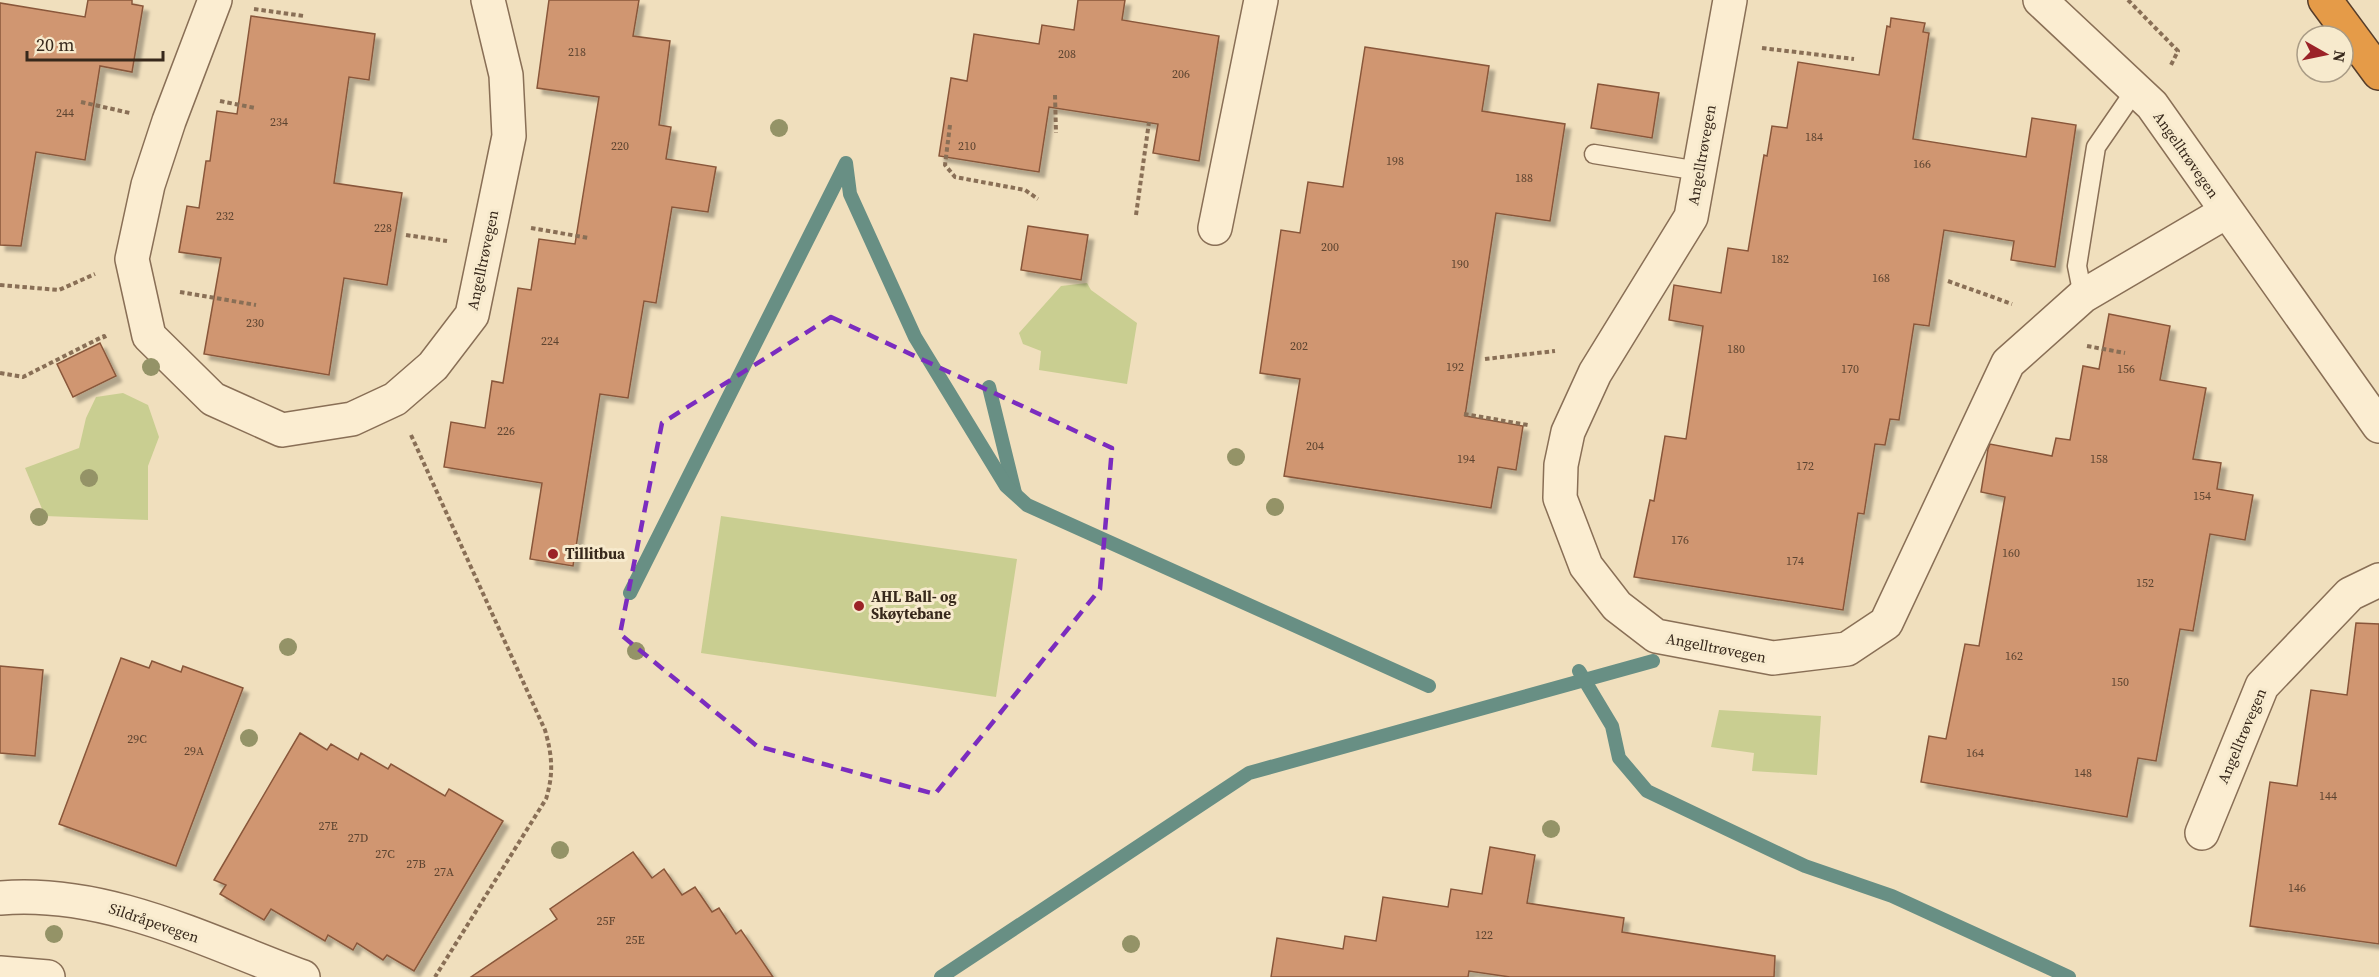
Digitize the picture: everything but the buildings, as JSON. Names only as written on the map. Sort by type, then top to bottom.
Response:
[{"type":"highway","points":[[2325,0],[2379,73]]},
{"type":"street","name":"Angelltrøvegen","points":[[214,1],[169,121],[148,185],[135,272],[149,336],[213,399],[282,430],[352,419],[395,399],[434,366],[472,315],[509,136],[506,75],[488,0]]},
{"type":"street","points":[[1215,228],[1261,0]]},
{"type":"street","name":"Angelltrøvegen","points":[[1730,0],[1691,217],[1595,373],[1568,432],[1561,465],[1560,498],[1586,566],[1617,606],[1656,636],[1773,658],[1847,649],[1886,623],[2008,363],[2083,296],[2226,212]]},
{"type":"street","name":"Angelltrøvegen","points":[[2040,0],[2144,97],[2379,426]]},
{"type":"street","name":"Angelltrøvegen","points":[[2202,833],[2262,686],[2350,594],[2379,580]]},
{"type":"street","name":"Sildråpevegen","points":[[0,898],[42,897],[95,903],[130,913],[303,977]]},
{"type":"street","points":[[0,973],[48,977]]},
{"type":"lane","points":[[2083,296],[2077,266],[2096,147],[2144,97]]},
{"type":"lane","points":[[1594,154],[1700,171]]},
{"type":"path","points":[[2128,0],[2178,51],[2144,97]]},
{"type":"path","points":[[214,1],[304,16]]},
{"type":"path","points":[[1722,44],[1854,59]]},
{"type":"path","points":[[1055,95],[1056,133]]},
{"type":"path","points":[[81,102],[169,121]]},
{"type":"path","points":[[1136,215],[1149,122]]},
{"type":"path","points":[[951,125],[945,165],[955,177],[1025,190],[1038,199]]},
{"type":"path","points":[[492,222],[590,238]]},
{"type":"path","points":[[0,285],[59,290],[135,272],[256,305]]},
{"type":"path","points":[[0,373],[23,377],[104,336],[108,345]]},
{"type":"path","points":[[1485,359],[1555,351]]},
{"type":"path","points":[[395,399],[545,730],[552,754],[553,776],[546,799],[435,977]]},
{"type":"path","points":[[1464,414],[1568,432]]},
{"type":"highlighted area","points":[[831,317],[1112,448],[1100,589],[935,794],[757,746],[620,634],[662,423]]},
{"type":"green space","points":[[1087,283],[1091,290],[1137,323],[1127,384],[1039,370],[1041,351],[1023,344],[1019,333],[1061,286]]},
{"type":"green space","points":[[123,393],[148,405],[159,437],[148,466],[148,520],[45,516],[25,468],[79,448],[86,418],[96,397]]},
{"type":"green space","name":"AHL Ball- og Skøytebane","points":[[721,516],[1017,559],[996,697],[701,653]]},
{"type":"green space","points":[[1719,710],[1821,716],[1817,775],[1752,771],[1754,753],[1711,747]]},
{"type":"waterway","points":[[630,593],[846,163],[850,194],[915,337],[1006,486],[1027,505],[1429,686]]},
{"type":"waterway","points":[[989,387],[1015,493]]},
{"type":"waterway","points":[[941,977],[1249,773],[1653,661]]},
{"type":"waterway","points":[[1579,671],[1612,726],[1619,758],[1647,791],[1805,866],[1892,896],[2069,977]]},
{"type":"place","name":"Tillitbua","points":[[553,554]]},
{"type":"place","name":"AHL Ball- og Skøytebane","points":[[859,606]]}]
